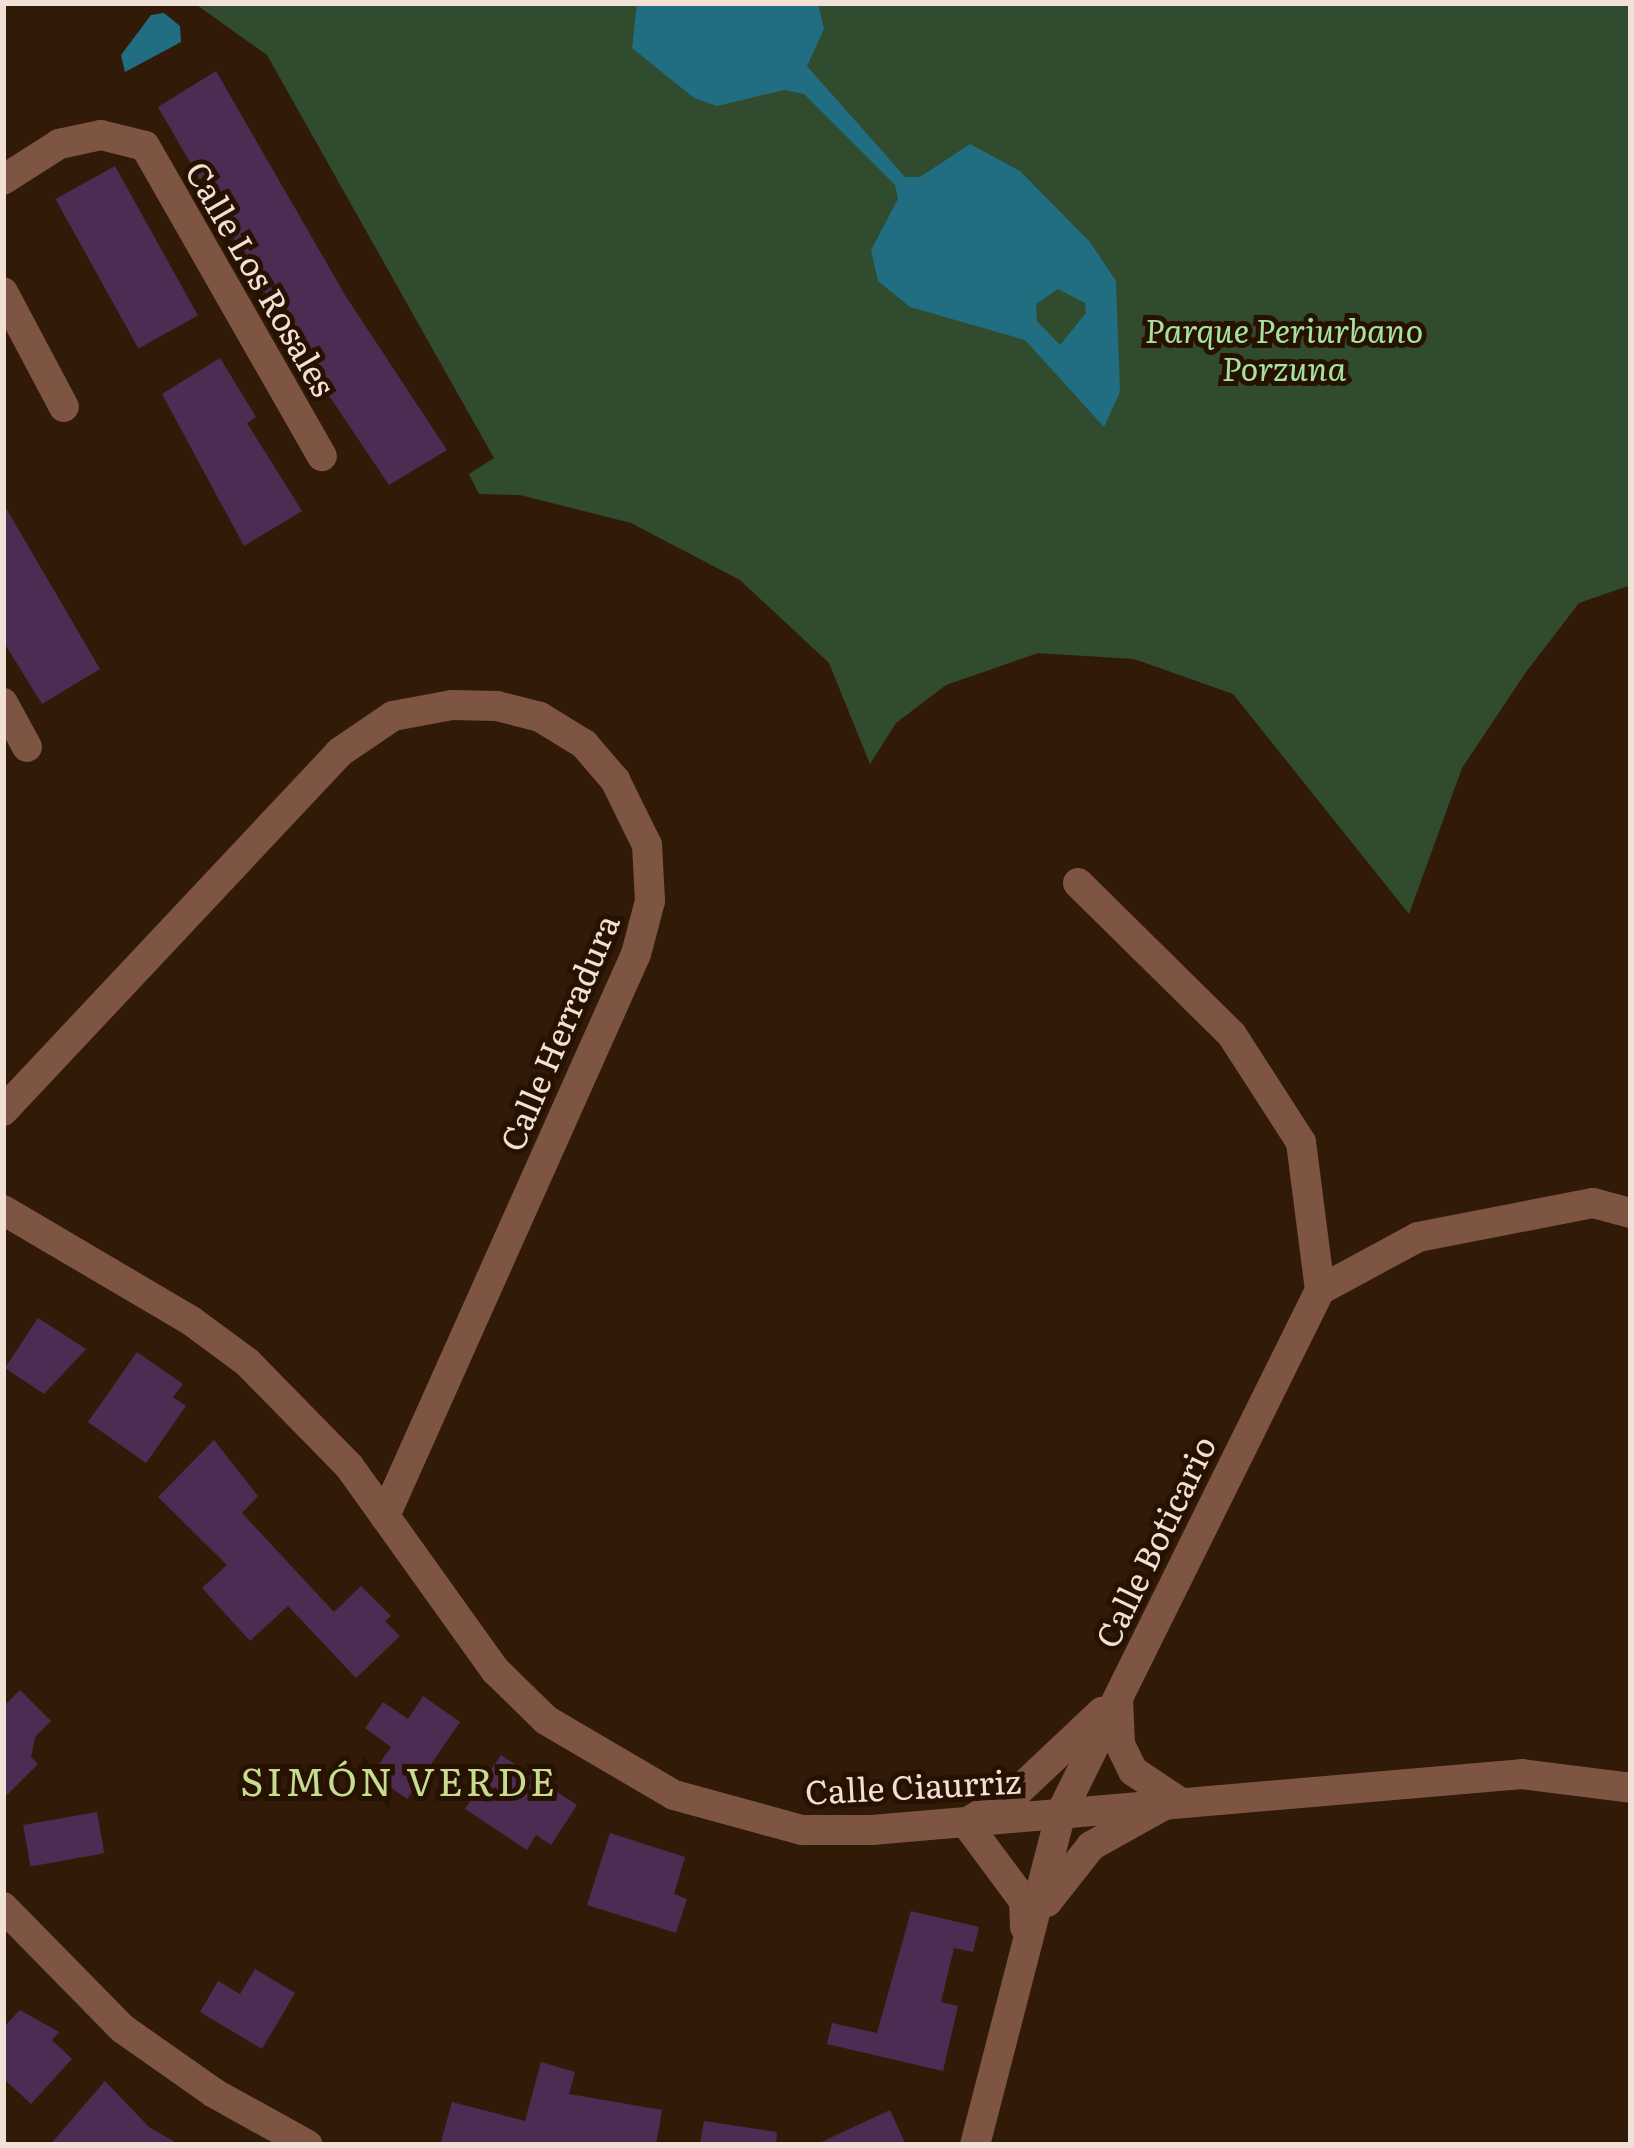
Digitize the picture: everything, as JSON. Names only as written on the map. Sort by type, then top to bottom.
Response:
[{"type":"street","name":"Calle Los Rosales","points":[[3,180],[59,144],[101,135],[146,146],[322,456]]},
{"type":"street","points":[[3,292],[64,406]]},
{"type":"street","points":[[3,703],[27,747]]},
{"type":"street","name":"Calle Herradura","points":[[3,1111],[340,752],[393,716],[452,704],[497,706],[540,717],[584,744],[615,780],[646,845],[650,902],[636,954],[385,1516]]},
{"type":"street","points":[[1078,883],[1232,1035],[1301,1142],[1320,1290],[1418,1237],[1593,1203],[1631,1213]]},
{"type":"street","name":"Calle Ciaurriz","points":[[3,1210],[247,1362],[299,1410],[385,1516],[496,1671],[546,1720],[604,1759],[674,1795],[802,1830],[966,1823],[1175,1799],[1522,1774],[1631,1788]]},
{"type":"street","name":"Calle Boticario","points":[[975,2145],[1060,1813],[1320,1290]]},
{"type":"street","points":[[1025,1945],[1058,1879],[1091,1846],[1175,1799],[1133,1771],[1120,1744],[1118,1695]]},
{"type":"street","points":[[1025,1945],[1024,1900],[966,1823],[1017,1792],[1118,1695]]},
{"type":"street","points":[[3,1907],[123,2029],[214,2093],[308,2145]]},
{"type":"green space","name":"Parque Periurbano Porzuna","points":[[194,3],[1631,3],[1631,585],[1579,603],[1526,672],[1462,768],[1409,914],[1233,694],[1134,659],[1038,653],[946,685],[896,723],[870,764],[829,663],[740,580],[631,523],[520,495],[479,494],[469,474],[494,458],[267,55]]},
{"type":"water","points":[[637,3],[818,3],[824,29],[807,66],[905,177],[920,177],[970,144],[1020,171],[1090,242],[1116,281],[1120,392],[1104,427],[1025,340],[910,307],[878,281],[871,250],[898,199],[895,185],[804,94],[784,90],[717,106],[694,98],[632,48]],"holes":[[[1058,289],[1085,303],[1086,313],[1060,345],[1037,321],[1036,304]]]},
{"type":"water","points":[[164,13],[180,26],[181,42],[125,72],[121,55],[151,15]]},
{"type":"building","points":[[216,71],[345,295],[447,450],[389,485],[299,351],[158,107]]},
{"type":"building","points":[[115,166],[198,316],[138,349],[56,199]]},
{"type":"building","points":[[220,358],[256,417],[247,423],[302,511],[244,546],[162,394]]},
{"type":"building","points":[[3,503],[100,669],[42,704],[3,641]]},
{"type":"building","points":[[38,1318],[86,1349],[44,1394],[5,1368]]},
{"type":"building","points":[[137,1352],[183,1384],[173,1397],[186,1406],[146,1463],[88,1422]]},
{"type":"building","points":[[214,1440],[258,1496],[242,1513],[334,1612],[361,1586],[391,1616],[385,1621],[400,1636],[356,1678],[288,1606],[250,1641],[202,1588],[227,1565],[158,1497]]},
{"type":"building","points":[[20,1690],[51,1721],[35,1737],[31,1757],[38,1764],[3,1799],[3,1707]]},
{"type":"building","points":[[423,1696],[460,1722],[407,1799],[372,1774],[391,1747],[365,1728],[383,1702],[408,1719]]},
{"type":"building","points":[[501,1755],[577,1805],[551,1845],[536,1835],[527,1850],[465,1809]]},
{"type":"building","points":[[97,1812],[104,1853],[30,1866],[23,1825]]},
{"type":"building","points":[[610,1833],[685,1857],[674,1894],[687,1899],[676,1933],[587,1905]]},
{"type":"building","points":[[911,1911],[979,1927],[973,1952],[954,1948],[941,2002],[958,2006],[943,2071],[827,2044],[832,2023],[877,2033]]},
{"type":"building","points":[[255,1969],[295,1993],[262,2049],[200,2012],[218,1981],[240,1994]]},
{"type":"building","points":[[20,2010],[59,2032],[52,2040],[72,2059],[31,2104],[3,2078],[3,2028]]},
{"type":"building","points":[[541,2062],[575,2072],[569,2094],[662,2110],[656,2145],[441,2142],[452,2102],[525,2121]]},
{"type":"building","points":[[105,2081],[149,2127],[180,2145],[50,2145]]},
{"type":"building","points":[[890,2110],[906,2145],[815,2145]]},
{"type":"building","points":[[704,2121],[777,2132],[776,2145],[700,2145]]},
{"type":"district","name":"SIMÓN VERDE","points":[[399,1779]]}]
